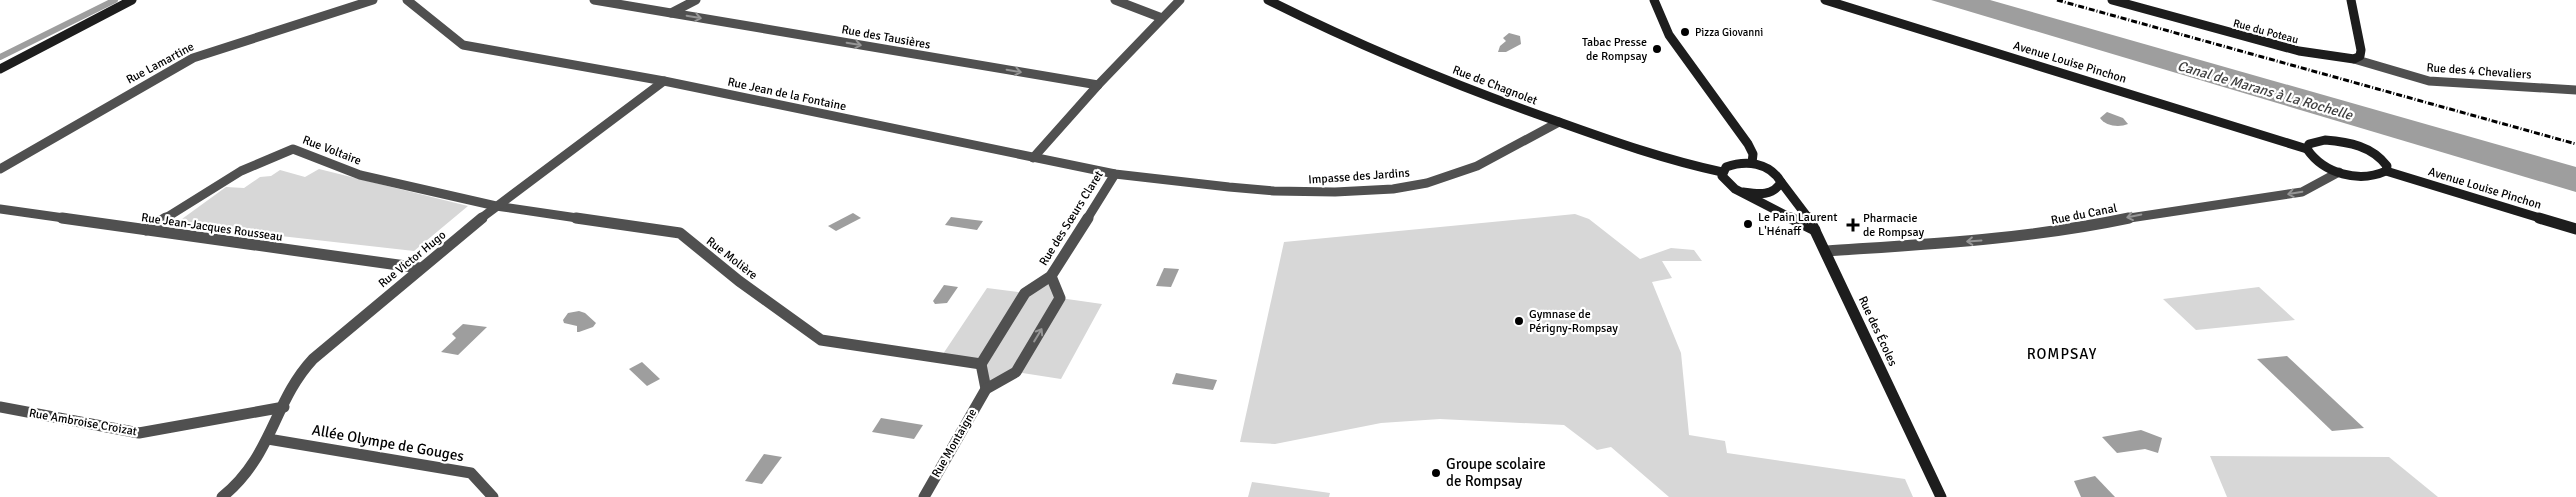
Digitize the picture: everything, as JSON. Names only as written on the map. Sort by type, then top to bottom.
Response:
[{"type":"street","points":[[0,68],[132,0]]},
{"type":"street","name":"Rue Lamartine","points":[[0,169],[193,58],[373,0]]},
{"type":"street","name":"Rue Jean de la Fontaine","points":[[407,0],[463,46],[664,81],[1115,174],[1177,181]]},
{"type":"street","name":"Rue des Tausières","points":[[594,0],[1098,85]]},
{"type":"street","points":[[670,13],[696,0]]},
{"type":"street","points":[[1114,0],[1162,18]]},
{"type":"street","points":[[1033,158],[1098,85],[1180,0]]},
{"type":"street","name":"Rue de Chagnolet","points":[[1268,0],[1398,60],[1559,122],[1665,158],[1722,172]]},
{"type":"street","points":[[1654,0],[1669,35],[1748,144],[1753,154],[1752,163],[1732,164],[1722,172],[1722,176],[1729,185],[1816,231]]},
{"type":"street","name":"Avenue Louise Pinchon","points":[[1826,0],[2307,149]]},
{"type":"street","name":"Rue du Poteau","points":[[2112,0],[2299,51],[2354,59]]},
{"type":"street","points":[[2350,0],[2361,50],[2360,56],[2354,59]]},
{"type":"street","name":"Rue des 4 Chevaliers","points":[[2354,59],[2428,81],[2576,90]]},
{"type":"street","name":"Rue Victor Hugo","points":[[222,497],[229,492],[257,460],[304,369],[322,349],[496,206],[664,81]]},
{"type":"street","name":"Impasse des Jardins","points":[[1177,181],[1274,191],[1335,192],[1393,189],[1427,183],[1456,175],[1477,166],[1559,122]]},
{"type":"street","points":[[2325,140],[2351,144],[2370,151],[2383,160],[2387,166],[2386,172],[2373,177],[2339,172],[2316,161],[2307,149],[2309,144],[2315,141],[2325,140]]},
{"type":"street","name":"Rue Voltaire","points":[[146,230],[241,170],[293,149],[360,175],[496,206]]},
{"type":"street","name":"Rue des Écoles","points":[[1752,163],[1772,170],[1792,192],[1816,231],[1941,497]]},
{"type":"street","name":"Rue du Canal","points":[[1827,251],[2010,238],[2071,230],[2147,214],[2302,192],[2339,172]]},
{"type":"street","name":"Avenue Louise Pinchon","points":[[2386,172],[2576,229]]},
{"type":"street","name":"Rue des Sœurs Claret","points":[[981,364],[1025,293],[1051,276],[1115,174]]},
{"type":"street","points":[[1743,192],[1760,194],[1774,192],[1781,182]]},
{"type":"street","name":"Rue Molière","points":[[496,206],[680,233],[739,281],[821,340],[981,364]]},
{"type":"street","name":"Rue Jean-Jacques Rousseau","points":[[0,209],[420,268]]},
{"type":"street","name":"Rue des Sœurs Claret","points":[[986,389],[1016,372],[1060,298],[1051,276]]},
{"type":"street","points":[[981,364],[986,389]]},
{"type":"street","name":"Rue Montaigne","points":[[924,497],[986,389]]},
{"type":"street","name":"Rue Ambroise Croizat","points":[[0,407],[139,433],[284,407]]},
{"type":"street","name":"Allée Olympe de Gouges","points":[[268,439],[471,473],[493,497]]},
{"type":"shaded area","points":[[319,169],[468,206],[414,251],[175,224],[226,187],[244,188],[260,177],[271,176],[280,170],[305,177]]},
{"type":"shaded area","points":[[1575,214],[1589,219],[1640,259],[1671,248],[1694,250],[1702,261],[1662,261],[1672,278],[1652,282],[1681,353],[1689,435],[1725,441],[1727,453],[1905,479],[1913,497],[1669,497],[1611,447],[1597,450],[1564,425],[1440,419],[1381,423],[1275,444],[1240,442],[1284,242]]},
{"type":"shaded area","points":[[1051,276],[1060,298],[1102,304],[1061,379],[1016,372],[986,389],[981,364],[941,357],[987,288],[1025,293]]},
{"type":"shaded area","points":[[2259,287],[2295,320],[2196,330],[2163,299]]},
{"type":"shaded area","points":[[2210,456],[2389,457],[2438,497],[2227,497]]},
{"type":"shaded area","points":[[1252,482],[1330,493],[1329,497],[1248,497]]},
{"type":"water","name":"Canal de Marans à La Rochelle","points":[[1931,0],[1990,0],[2576,167],[2576,192]]},
{"type":"water","points":[[1509,33],[1520,36],[1521,44],[1506,52],[1498,52],[1500,46],[1506,41],[1503,38]]},
{"type":"water","points":[[2107,112],[2123,118],[2128,124],[2117,126],[2105,123],[2100,118]]},
{"type":"water","points":[[853,213],[861,218],[836,231],[828,226]]},
{"type":"water","points":[[951,217],[983,221],[977,230],[945,225]]},
{"type":"water","points":[[1164,268],[1179,269],[1171,287],[1156,286]]},
{"type":"water","points":[[944,285],[958,287],[947,303],[935,304],[933,301]]},
{"type":"water","points":[[579,311],[585,313],[596,323],[593,327],[577,332],[577,326],[564,323],[563,320],[568,313]]},
{"type":"water","points":[[463,324],[487,327],[458,355],[441,352],[456,338],[452,334]]},
{"type":"water","points":[[2287,356],[2364,428],[2332,431],[2257,359]]},
{"type":"water","points":[[642,362],[660,379],[647,386],[629,369]]},
{"type":"water","points":[[1176,373],[1217,380],[1213,390],[1172,384]]},
{"type":"water","points":[[881,418],[923,425],[914,439],[872,432]]},
{"type":"water","points":[[2141,430],[2162,438],[2158,453],[2145,449],[2117,453],[2102,437]]},
{"type":"water","points":[[764,454],[782,457],[762,484],[745,481]]},
{"type":"water","points":[[2095,476],[2115,497],[2081,497],[2074,481]]},
{"type":"waterway","points":[[0,57],[115,0]]},
{"type":"railway","points":[[2057,0],[2576,144]]},
{"type":"place","name":"Pizza Giovanni","points":[[1685,32]]},
{"type":"place","name":"Tabac Presse de Rompsay","points":[[1657,49]]},
{"type":"place","name":"Le Pain Laurent L'Hénaff","points":[[1748,224]]},
{"type":"place","name":"Pharmacie de Rompsay","points":[[1853,225]]},
{"type":"place","name":"Gymnase de Périgny-Rompsay","points":[[1519,321]]},
{"type":"place","name":"Groupe scolaire de Rompsay","points":[[1436,473]]},
{"type":"district","name":"ROMPSAY","points":[[2062,354]]}]
